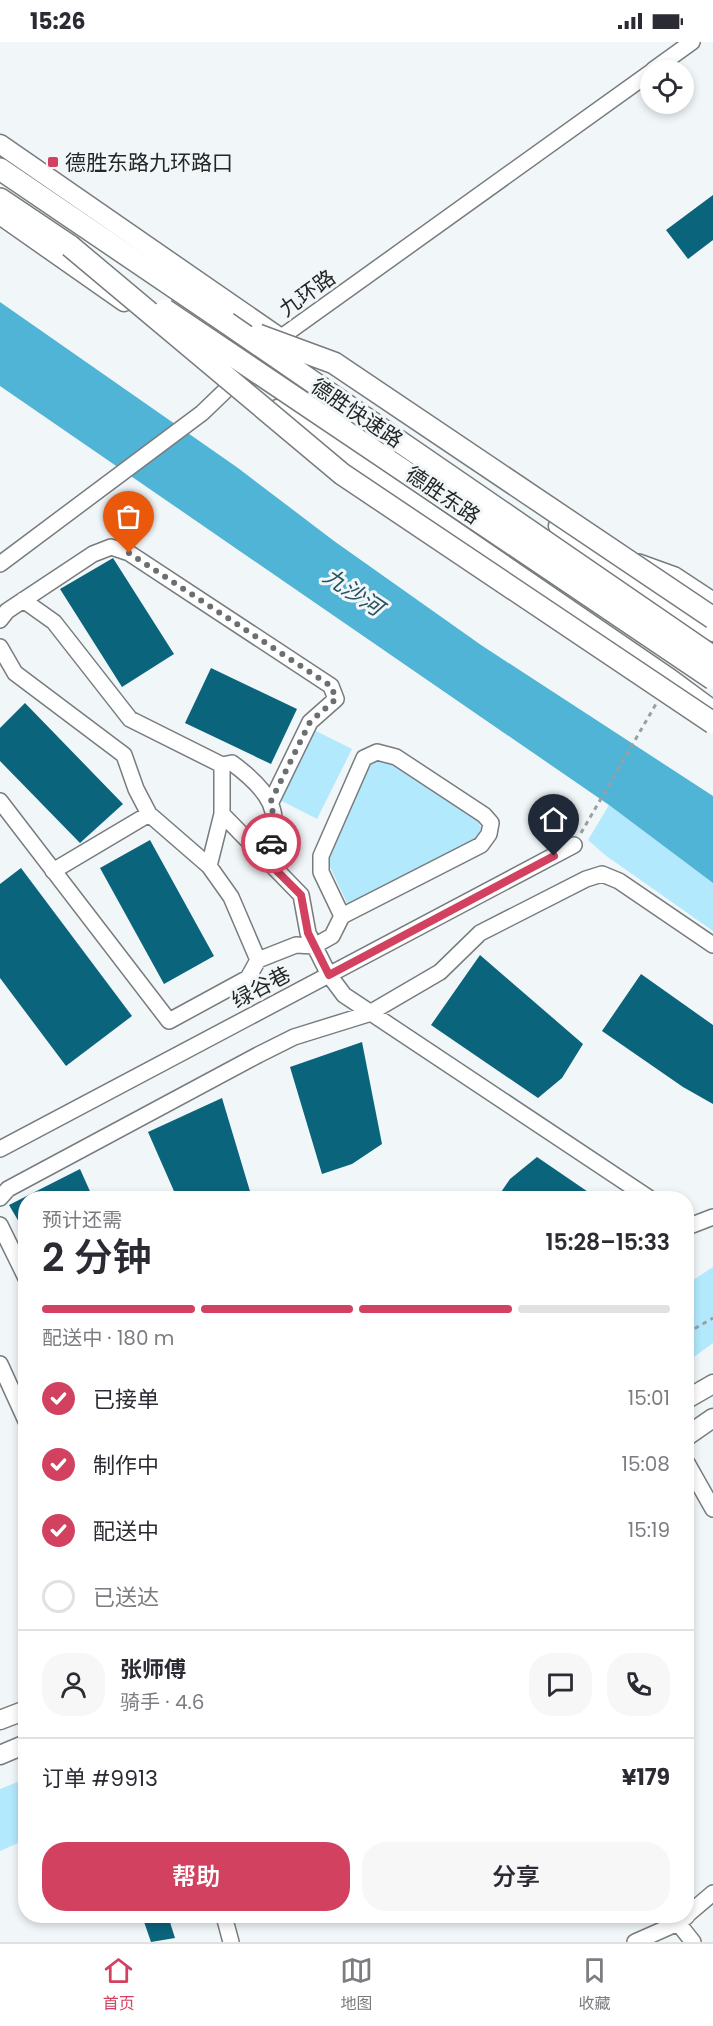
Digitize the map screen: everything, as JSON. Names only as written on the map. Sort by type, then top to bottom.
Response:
[{"type":"highway","name":"德胜快速路","points":[[0,169],[713,657]]},
{"type":"highway","name":"德胜快速路","points":[[0,199],[713,679]]},
{"type":"highway","points":[[70,246],[342,474],[713,723]]},
{"type":"highway","points":[[227,323],[334,363],[713,618]]},
{"type":"main road","name":"德胜东路","points":[[0,144],[280,338],[713,632]]},
{"type":"main road","name":"德胜东路","points":[[0,215],[236,381],[672,678],[713,710]]},
{"type":"main road","points":[[694,1395],[713,1383]]},
{"type":"main road","points":[[694,1431],[713,1418]]},
{"type":"main road","points":[[0,1720],[18,1713]]},
{"type":"main road","points":[[0,1755],[18,1747]]},
{"type":"street","name":"九环路","points":[[667,60],[692,42]]},
{"type":"street","name":"九环路","points":[[0,564],[202,412],[280,338],[640,80]]},
{"type":"street","points":[[577,539],[675,575],[713,600]]},
{"type":"street","points":[[0,620],[23,600],[93,554],[111,548],[129,553],[331,686],[336,699],[310,722],[271,801]]},
{"type":"street","points":[[23,600],[54,622],[130,719],[222,765],[232,763],[248,775],[271,801],[274,821],[272,841],[262,856]]},
{"type":"street","points":[[0,647],[15,673],[124,755],[136,789],[149,814],[209,866],[231,897],[258,960]]},
{"type":"street","points":[[0,801],[169,1021],[248,978],[258,960],[296,945],[314,946],[332,936],[342,916],[481,845],[489,834],[490,823],[484,815],[396,758],[376,752],[364,758],[321,856],[321,872],[342,916]]},
{"type":"street","points":[[209,866],[222,814],[222,765]]},
{"type":"street","points":[[53,871],[149,814]]},
{"type":"street","points":[[222,814],[301,895],[308,933],[329,975],[344,994],[638,1191]]},
{"type":"street","name":"绿谷巷","points":[[0,1149],[574,845]]},
{"type":"street","points":[[0,1198],[8,1189],[276,1046],[294,1037],[329,1028],[370,1012],[440,972],[480,933],[586,879],[602,874],[619,881],[713,945]]},
{"type":"street","points":[[694,1223],[713,1217]]},
{"type":"street","points":[[0,1226],[18,1262]]},
{"type":"street","points":[[0,1364],[18,1403]]},
{"type":"street","points":[[694,1475],[713,1509]]},
{"type":"street","points":[[694,1909],[713,1893]]},
{"type":"street","points":[[226,1923],[231,1942]]},
{"type":"street","points":[[635,1942],[674,1923]]},
{"type":"street","points":[[686,1923],[693,1942]]},
{"type":"path","points":[[574,845],[639,735]]},
{"type":"path","points":[[694,1329],[713,1318]]},
{"type":"shaded area","points":[[314,730],[352,749],[317,819],[280,800]]},
{"type":"shaded area","points":[[378,761],[389,761],[476,818],[484,833],[479,839],[356,903],[347,903],[329,865],[331,852],[369,765]]},
{"type":"shaded area","points":[[609,805],[713,883],[713,931],[605,855],[588,840]]},
{"type":"shaded area","points":[[713,1267],[713,1343],[694,1357],[694,1279]]},
{"type":"shaded area","points":[[18,1782],[18,1843],[0,1851],[0,1789]]},
{"type":"water","name":"九沙河","points":[[0,302],[238,468],[334,541],[481,645],[713,796],[713,883],[609,805],[0,386]]},
{"type":"building","points":[[713,195],[713,240],[688,259],[666,230]]},
{"type":"building","points":[[113,558],[174,654],[122,687],[60,589]]},
{"type":"building","points":[[211,668],[297,709],[271,764],[185,723]]},
{"type":"building","points":[[25,703],[123,804],[80,843],[0,761],[0,728]]},
{"type":"building","points":[[150,840],[214,956],[164,984],[100,868]]},
{"type":"building","points":[[21,868],[132,1016],[66,1066],[0,978],[0,884]]},
{"type":"building","points":[[480,955],[583,1044],[562,1078],[538,1098],[431,1025]]},
{"type":"building","points":[[641,974],[713,1025],[713,1104],[683,1087],[602,1031]]},
{"type":"building","points":[[362,1042],[382,1144],[352,1164],[322,1174],[290,1067]]},
{"type":"building","points":[[222,1098],[250,1191],[174,1191],[148,1132]]},
{"type":"building","points":[[537,1157],[587,1191],[502,1191],[510,1179]]},
{"type":"building","points":[[80,1169],[90,1191],[37,1191]]},
{"type":"building","points":[[18,1200],[18,1220],[9,1205]]},
{"type":"building","points":[[144,1923],[170,1923],[175,1938],[151,1942]]},
{"type":"way so far","points":[[129,553],[331,686],[336,699],[310,722],[271,801],[274,821],[271,843]]},
{"type":"place","name":"德胜东路九环路口","points":[[53,162]]},
{"type":"route","points":[[271,843],[262,856],[301,895],[308,933],[329,975],[554,856]]}]
